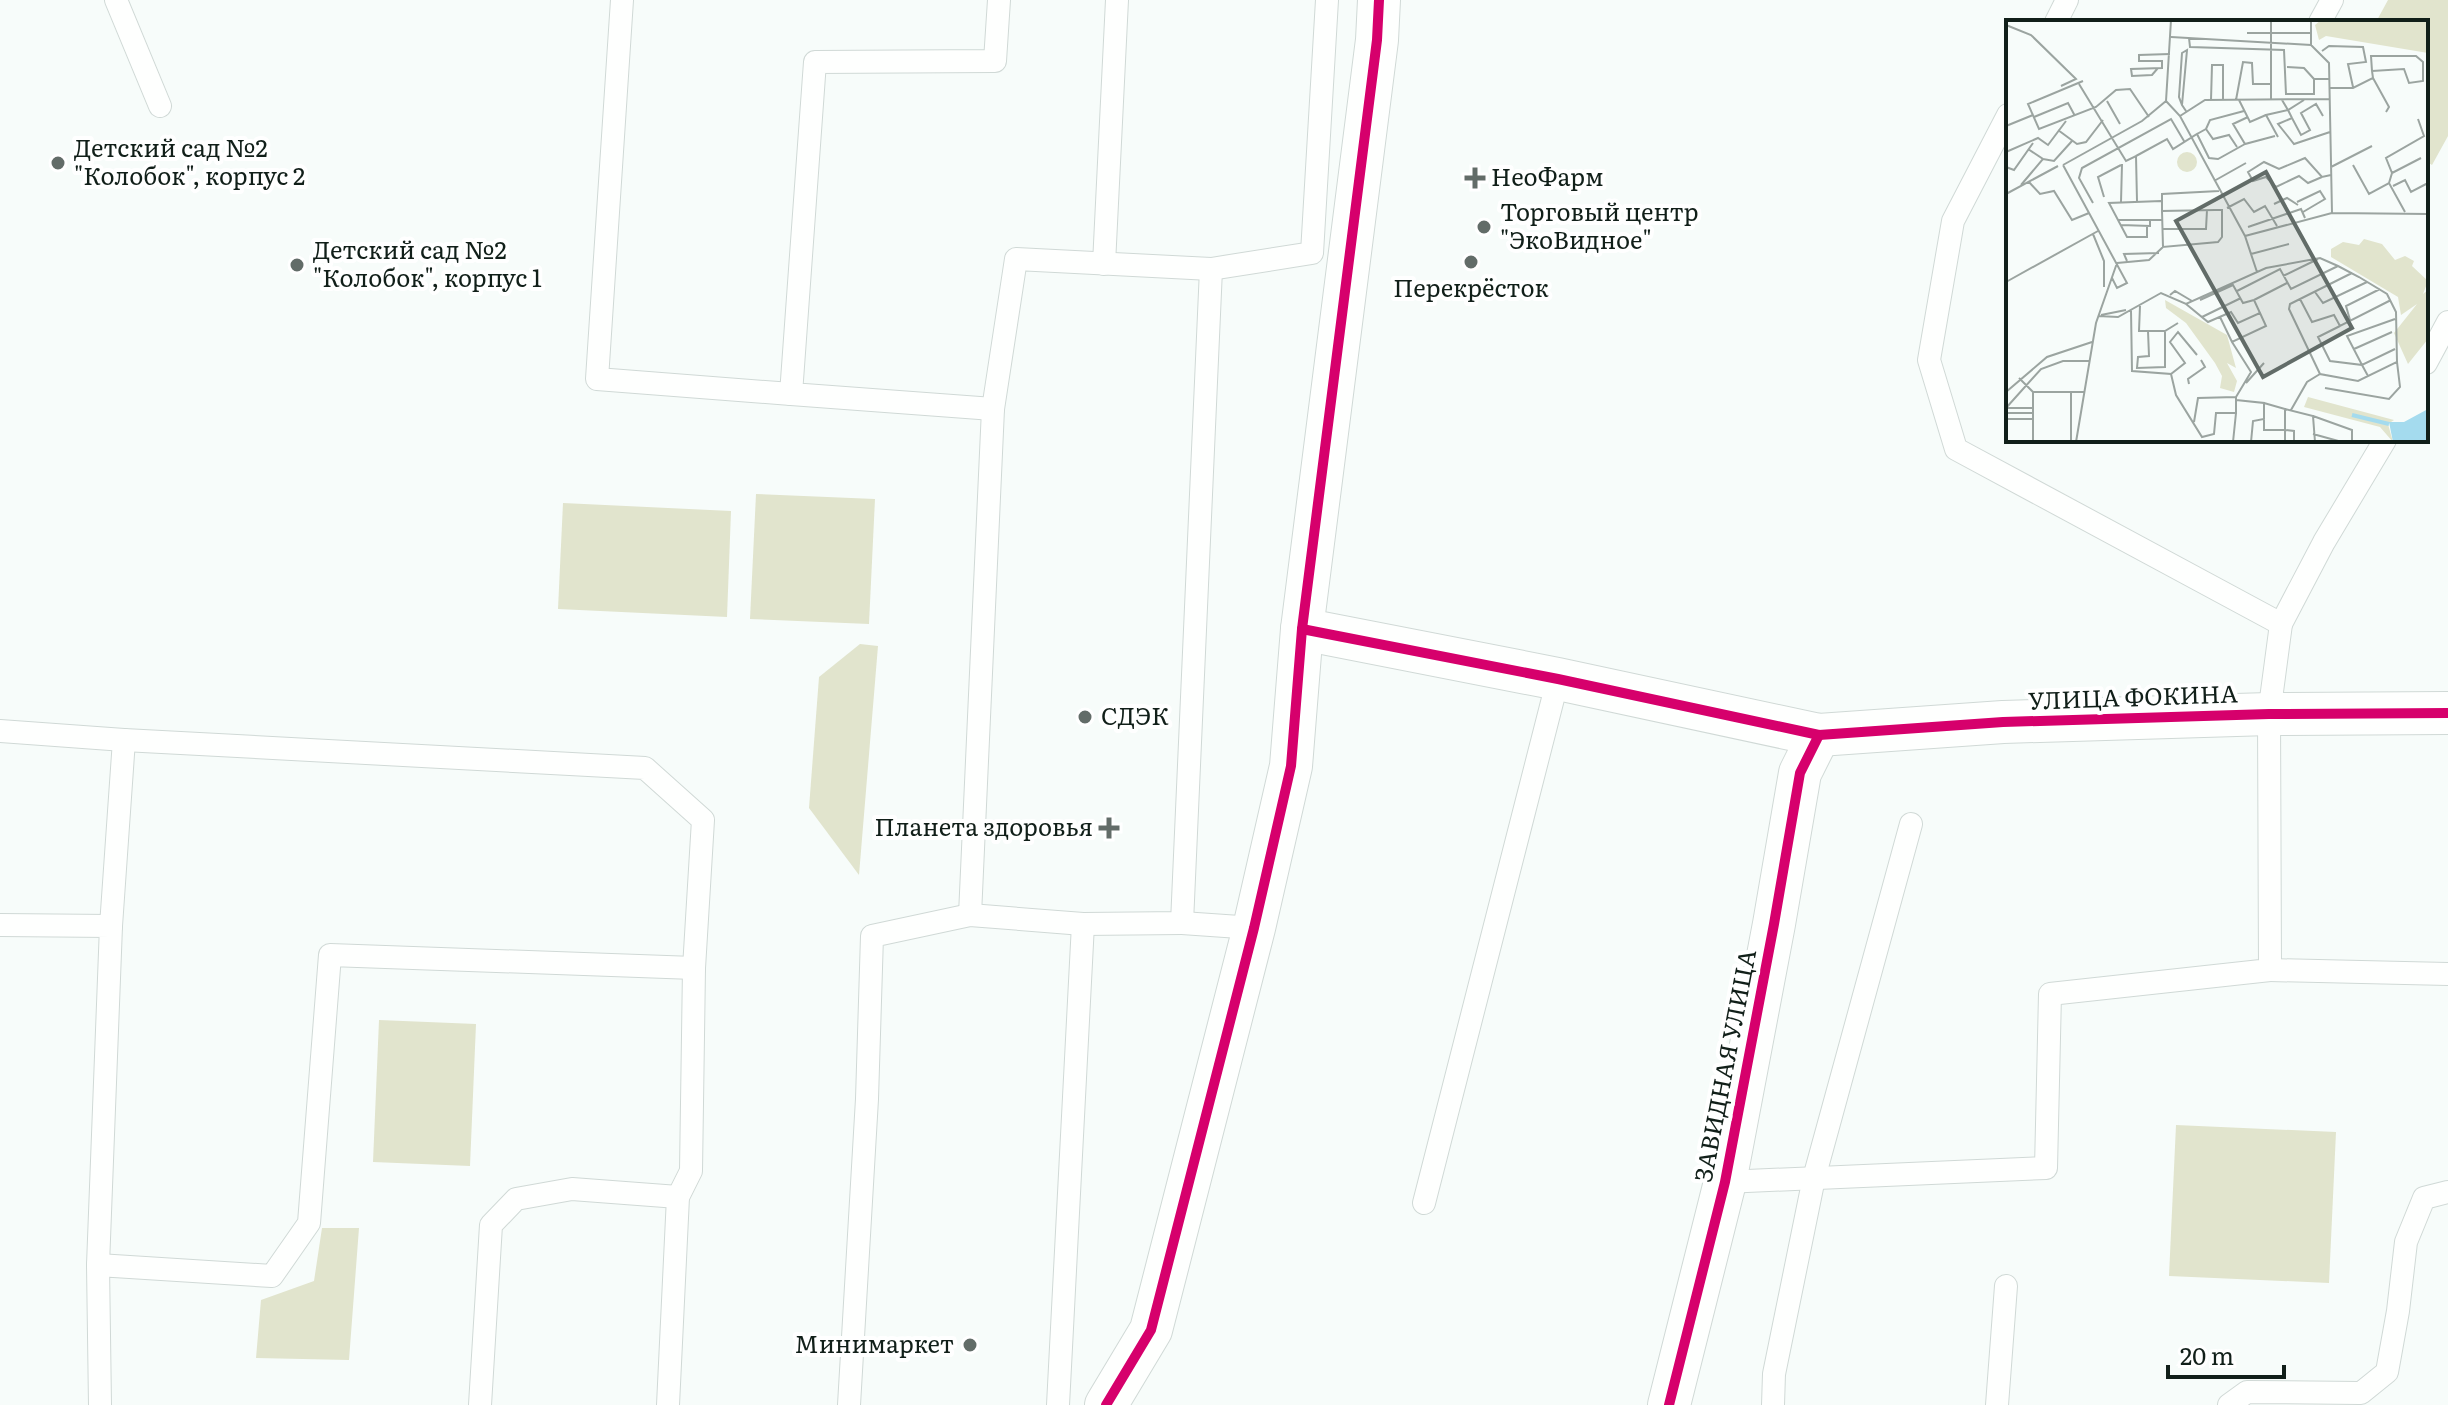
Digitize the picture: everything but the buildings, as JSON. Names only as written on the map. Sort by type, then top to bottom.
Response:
[{"type":"street","points":[[1106,1405],[1151,1330],[1254,928],[1291,766],[1302,629],[1377,40],[1379,0]]},
{"type":"street","name":"УЛИЦА ФОКИНА","points":[[1302,629],[1558,679],[1819,735],[2003,722],[2269,714],[2448,713]]},
{"type":"street","name":"ЗАВИДНАЯ УЛИЦА","points":[[1669,1405],[1725,1182],[1800,773],[1819,735]]},
{"type":"lane","points":[[116,0],[160,106]]},
{"type":"lane","points":[[622,0],[597,379],[993,409]]},
{"type":"lane","points":[[791,394],[815,62],[995,61],[999,0]]},
{"type":"lane","points":[[1104,264],[1117,0]]},
{"type":"lane","points":[[970,915],[993,409],[1016,259],[1211,269],[1312,253],[1327,0]]},
{"type":"lane","points":[[2057,20],[2067,0]]},
{"type":"lane","points":[[2321,20],[2332,0]]},
{"type":"lane","points":[[2006,119],[1953,221],[1929,360],[1956,449],[2281,624]]},
{"type":"lane","points":[[1182,923],[1211,269]]},
{"type":"lane","points":[[2428,359],[2448,322]]},
{"type":"lane","points":[[2270,970],[2269,714],[2281,624],[2324,542],[2384,442]]},
{"type":"lane","points":[[1424,1203],[1558,679]]},
{"type":"lane","points":[[0,731],[645,768],[703,820],[694,968],[691,1171],[678,1197],[668,1405]]},
{"type":"lane","points":[[100,1405],[98,1265],[111,926],[124,740]]},
{"type":"lane","points":[[1773,1405],[1774,1374],[1814,1178],[1911,824]]},
{"type":"lane","points":[[849,1405],[867,1099],[872,936],[970,915],[1083,924],[1182,923],[1254,928]]},
{"type":"lane","points":[[1058,1405],[1083,924]]},
{"type":"lane","points":[[0,925],[111,926]]},
{"type":"lane","points":[[98,1265],[272,1276],[309,1223],[330,955],[694,968]]},
{"type":"lane","points":[[1725,1182],[2046,1168],[2050,994],[2270,970],[2448,974]]},
{"type":"lane","points":[[480,1405],[491,1225],[516,1199],[572,1189],[678,1197]]},
{"type":"lane","points":[[2229,1405],[2247,1392],[2361,1393],[2387,1372],[2406,1242],[2424,1198],[2448,1192]]},
{"type":"lane","points":[[1997,1405],[2006,1286]]},
{"type":"green space","points":[[2388,0],[2448,0],[2448,136],[2432,165],[2428,162],[2428,20],[2377,20]]},
{"type":"green space","points":[[756,494],[875,499],[869,624],[750,619]]},
{"type":"green space","points":[[563,503],[731,511],[727,617],[558,609]]},
{"type":"green space","points":[[860,644],[878,646],[859,875],[809,808],[819,677]]},
{"type":"green space","points":[[379,1020],[476,1024],[470,1166],[373,1162]]},
{"type":"green space","points":[[2176,1125],[2336,1132],[2329,1283],[2169,1276]]},
{"type":"green space","points":[[322,1228],[359,1228],[349,1360],[256,1358],[261,1300],[314,1281]]},
{"type":"cycle path","points":[[1106,1405],[1151,1330],[1254,928],[1291,766],[1302,629],[1377,40],[1379,0]]},
{"type":"cycle path","points":[[1302,629],[1558,679],[1819,735],[2003,722],[2269,714],[2448,713]]},
{"type":"cycle path","points":[[1669,1405],[1725,1182],[1800,773],[1819,735]]},
{"type":"place","name":"Детский сад №2 \"Колобок\", корпус 2","points":[[58,163]]},
{"type":"place","name":"НеоФарм","points":[[1475,178]]},
{"type":"place","name":"Торговый центр \"ЭкоВидное\"","points":[[1484,227]]},
{"type":"place","name":"Перекрёсток","points":[[1471,262]]},
{"type":"place","name":"Детский сад №2 \"Колобок\", корпус 1","points":[[297,265]]},
{"type":"place","name":"СДЭК","points":[[1085,717]]},
{"type":"place","name":"Планета здоровья","points":[[1109,828]]},
{"type":"place","name":"Минимаркет","points":[[970,1345]]}]
